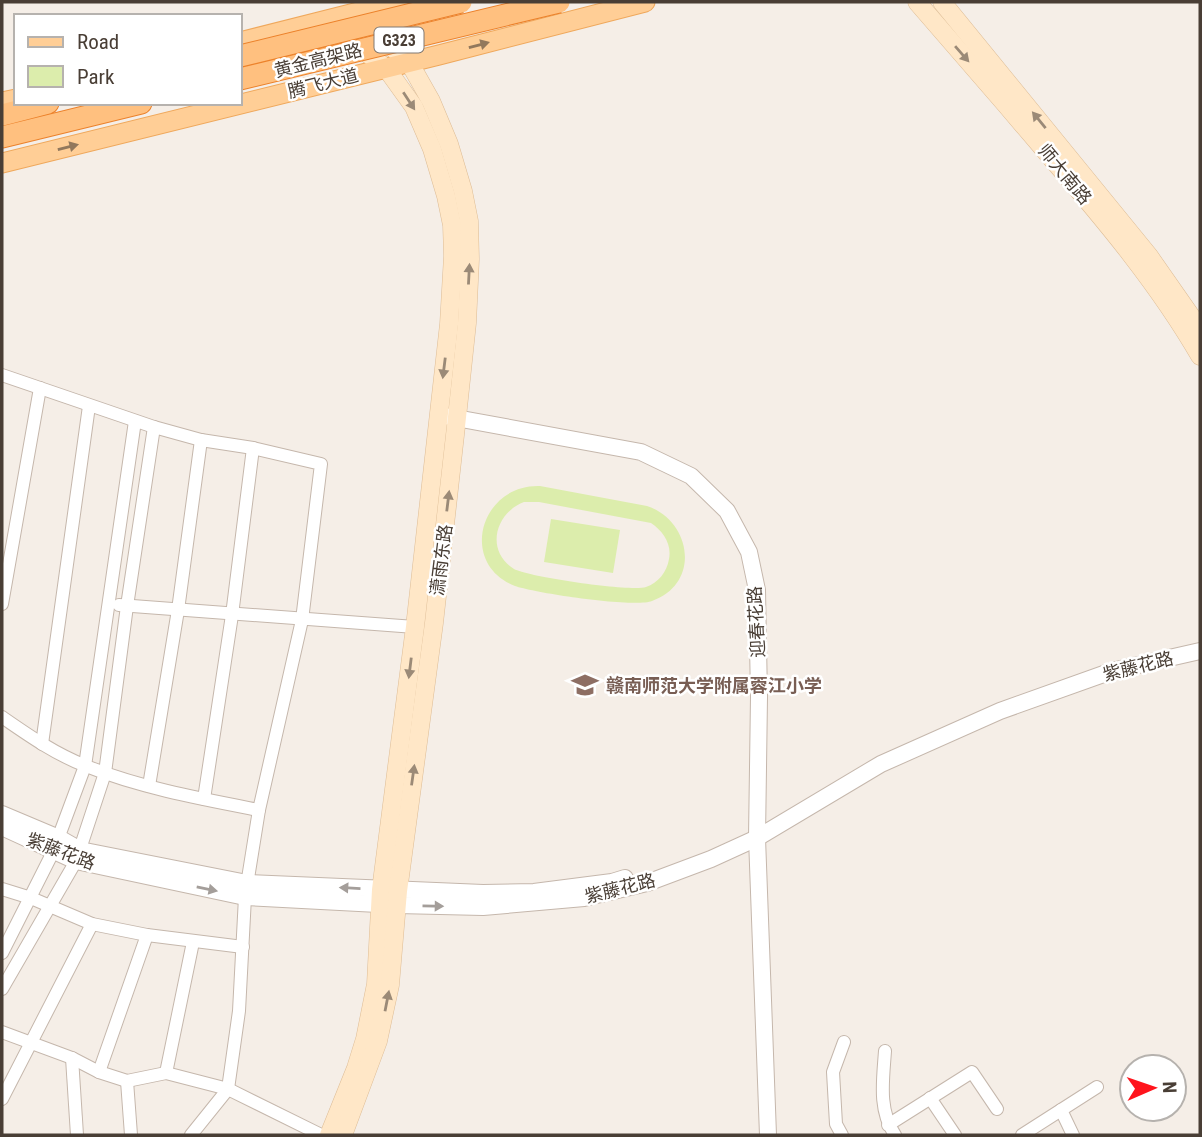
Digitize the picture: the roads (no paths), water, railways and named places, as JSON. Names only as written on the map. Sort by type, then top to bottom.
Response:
[{"type":"highway","name":"黄金高架路","points":[[242,56],[461,2]]},
{"type":"highway","name":"黄金高架路","points":[[242,79],[559,2]]},
{"type":"highway","points":[[2,115],[40,105]]},
{"type":"highway","points":[[2,137],[133,105]]},
{"type":"main road","points":[[242,41],[398,2]]},
{"type":"main road","name":"腾飞大道","points":[[242,104],[645,2]]},
{"type":"main road","name":"师大南路","points":[[917,2],[1138,263],[1200,356]]},
{"type":"main road","name":"师大南路","points":[[942,2],[1142,246],[1200,329]]},
{"type":"main road","name":"潇雨东路","points":[[329,1135],[356,1068],[376,984],[434,623],[467,323],[470,259],[463,191],[449,144],[431,101],[409,62],[351,14]]},
{"type":"main road","name":"潇雨东路","points":[[325,20],[386,68],[414,107],[432,149],[452,225],[449,324],[415,627],[389,898],[390,985],[379,1041],[343,1135]]},
{"type":"main road","name":"腾飞大道","points":[[2,163],[236,105]]},
{"type":"street","points":[[2,375],[154,427],[201,440],[253,448],[321,464],[302,620],[260,810],[246,890],[239,1011],[228,1088],[191,1135]]},
{"type":"street","points":[[2,604],[40,388]]},
{"type":"street","points":[[42,744],[89,406]]},
{"type":"street","name":"迎春花路","points":[[438,416],[457,417],[641,452],[691,476],[727,511],[749,552],[757,590],[757,833],[768,1135]]},
{"type":"street","points":[[2,953],[32,898],[56,845],[85,766],[135,421]]},
{"type":"street","points":[[2,989],[78,856],[105,773],[154,427]]},
{"type":"street","points":[[149,786],[178,610],[201,440]]},
{"type":"street","points":[[204,799],[232,615],[253,448]]},
{"type":"street","points":[[107,604],[415,627]]},
{"type":"street","name":"紫藤花路","points":[[757,833],[876,757],[996,703],[1100,667],[1200,642]]},
{"type":"street","name":"紫藤花路","points":[[2,814],[78,856],[246,890],[483,906],[584,898],[647,883],[711,859],[881,764],[975,721],[1071,684],[1144,663],[1200,651]]},
{"type":"street","points":[[2,717],[42,744],[85,766],[149,786],[260,810]]},
{"type":"street","name":"紫藤花路","points":[[2,828],[56,845]]},
{"type":"street","points":[[2,889],[32,898],[92,924],[146,935],[243,947]]},
{"type":"street","points":[[2,1100],[92,924]]},
{"type":"street","points":[[99,1072],[146,935]]},
{"type":"street","points":[[166,1073],[193,942]]},
{"type":"street","points":[[2,1032],[127,1081],[166,1073],[228,1088],[321,1135]]},
{"type":"street","points":[[842,1135],[836,1124],[833,1072],[844,1042]]},
{"type":"street","points":[[885,1051],[882,1095],[891,1130],[930,1098],[972,1072],[998,1109]]},
{"type":"street","points":[[72,1058],[77,1135]]},
{"type":"street","points":[[127,1081],[131,1135]]},
{"type":"street","points":[[1023,1135],[1097,1087]]},
{"type":"street","points":[[930,1098],[955,1135]]},
{"type":"street","points":[[1061,1110],[1073,1135]]},
{"type":"place","name":"赣南师范大学附属蓉江小学","points":[[585,685]]}]
